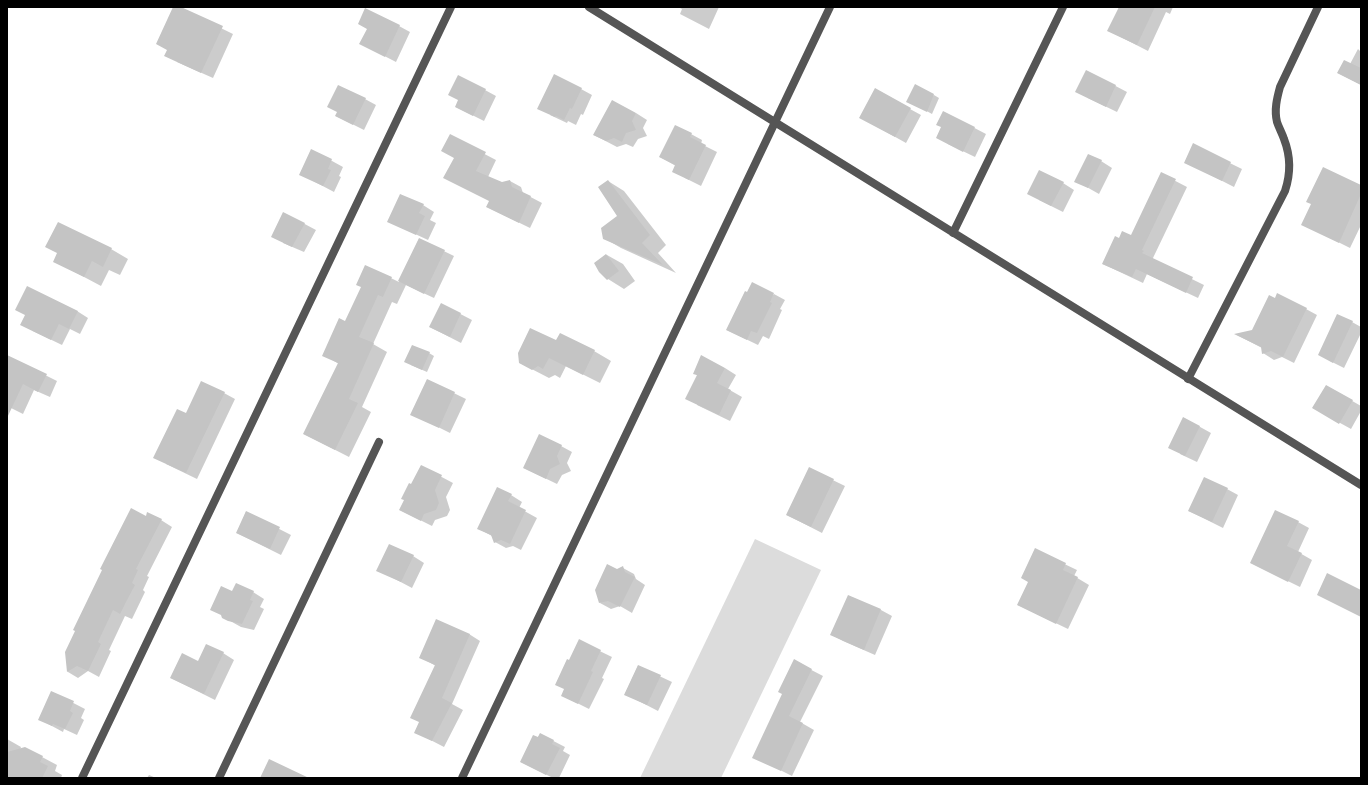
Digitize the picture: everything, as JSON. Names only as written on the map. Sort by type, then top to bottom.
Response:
[{"type":"street","points":[[82,778],[451,7]]},
{"type":"street","points":[[589,7],[1361,486]]},
{"type":"street","points":[[462,778],[774,121],[830,7]]},
{"type":"street","points":[[953,233],[1063,7]]},
{"type":"street","points":[[1188,379],[1285,192],[1289,179],[1289,160],[1288,150],[1277,121],[1277,97],[1280,87],[1318,7]]},
{"type":"street","points":[[218,778],[379,442]]},
{"type":"shaded area","points":[[755,539],[821,570],[721,778],[640,778]]},
{"type":"building","points":[[173,7],[181,7],[223,26],[201,73],[164,56],[167,50],[156,44]]},
{"type":"building","points":[[1119,7],[1155,7],[1137,45],[1107,31]]},
{"type":"building","points":[[365,8],[400,25],[385,57],[359,44],[367,29],[358,24]]},
{"type":"building","points":[[1344,60],[1361,68],[1361,85],[1337,73]]},
{"type":"building","points":[[1086,70],[1116,85],[1106,107],[1075,92]]},
{"type":"building","points":[[554,74],[582,88],[572,109],[570,108],[564,120],[537,109]]},
{"type":"building","points":[[458,75],[486,89],[473,116],[455,107],[458,100],[448,95]]},
{"type":"building","points":[[915,84],[934,94],[927,112],[906,102]]},
{"type":"building","points":[[338,85],[366,98],[353,125],[335,116],[337,112],[327,107]]},
{"type":"building","points":[[875,88],[911,108],[895,137],[859,118]]},
{"type":"building","points":[[612,100],[636,113],[632,121],[636,130],[626,133],[622,142],[614,138],[606,141],[593,135]]},
{"type":"building","points":[[943,111],[975,127],[963,152],[936,138],[941,127],[936,125]]},
{"type":"building","points":[[675,125],[692,133],[690,137],[706,145],[689,180],[672,172],[675,165],[659,157]]},
{"type":"building","points":[[450,134],[486,152],[476,171],[502,182],[510,180],[512,187],[531,196],[519,223],[486,207],[489,201],[443,178],[454,158],[441,151]]},
{"type":"building","points":[[1193,143],[1231,162],[1222,181],[1184,163]]},
{"type":"building","points":[[311,149],[332,159],[328,169],[331,170],[323,186],[299,175]]},
{"type":"building","points":[[1088,154],[1102,160],[1088,188],[1074,182]]},
{"type":"building","points":[[1323,167],[1361,185],[1361,194],[1339,243],[1301,225],[1311,204],[1306,202]]},
{"type":"building","points":[[1039,170],[1064,182],[1051,206],[1027,194]]},
{"type":"building","points":[[1161,172],[1176,179],[1142,250],[1144,251],[1142,253],[1193,277],[1186,293],[1136,269],[1132,277],[1102,264],[1115,236],[1119,238],[1122,231],[1131,235]]},
{"type":"building","points":[[608,180],[650,235],[642,243],[663,265],[603,239],[601,228],[617,216],[598,187]]},
{"type":"building","points":[[400,194],[424,204],[419,213],[425,216],[416,235],[387,222]]},
{"type":"building","points":[[283,212],[305,223],[292,247],[271,237]]},
{"type":"building","points":[[58,222],[112,248],[103,267],[92,261],[84,277],[53,262],[57,253],[45,247]]},
{"type":"building","points":[[419,238],[445,250],[424,294],[398,281]]},
{"type":"building","points":[[606,254],[619,271],[607,280],[599,272],[594,263]]},
{"type":"building","points":[[365,265],[392,277],[383,297],[378,295],[359,337],[374,343],[349,399],[358,403],[335,450],[303,434],[338,363],[322,356],[339,318],[345,321],[361,287],[356,285]]},
{"type":"building","points":[[752,282],[774,293],[770,302],[772,303],[757,333],[751,331],[747,340],[726,330],[745,291],[747,292]]},
{"type":"building","points":[[27,286],[78,311],[69,329],[59,324],[51,340],[20,325],[25,315],[15,310]]},
{"type":"building","points":[[1277,293],[1307,308],[1283,357],[1271,351],[1262,354],[1261,347],[1234,334],[1252,330],[1269,295],[1275,298]]},
{"type":"building","points":[[441,303],[461,313],[450,337],[429,327]]},
{"type":"building","points":[[1337,314],[1353,321],[1333,363],[1318,355]]},
{"type":"building","points":[[530,328],[556,340],[560,333],[595,350],[583,375],[549,358],[543,369],[538,366],[532,370],[519,363],[518,353]]},
{"type":"building","points":[[412,345],[430,352],[422,370],[404,362]]},
{"type":"building","points":[[7,355],[47,374],[38,392],[23,384],[7,418]]},
{"type":"building","points":[[701,355],[725,368],[717,383],[731,390],[719,415],[685,399],[697,375],[693,374]]},
{"type":"building","points":[[427,379],[455,392],[439,428],[410,415]]},
{"type":"building","points":[[201,381],[225,392],[186,473],[153,458],[177,409],[186,413]]},
{"type":"building","points":[[1326,385],[1353,400],[1339,424],[1312,408]]},
{"type":"building","points":[[1183,417],[1200,426],[1185,456],[1168,448]]},
{"type":"building","points":[[539,434],[562,445],[557,456],[560,464],[550,469],[546,479],[523,468]]},
{"type":"building","points":[[421,465],[442,475],[435,490],[439,503],[436,510],[424,514],[421,521],[399,510],[404,500],[401,499],[409,483],[411,484]]},
{"type":"building","points":[[809,467],[834,479],[811,527],[786,515]]},
{"type":"building","points":[[1204,477],[1228,488],[1212,522],[1188,511]]},
{"type":"building","points":[[497,487],[512,494],[508,501],[526,510],[510,544],[501,540],[494,543],[491,535],[477,529]]},
{"type":"building","points":[[131,508],[146,516],[147,512],[162,519],[136,569],[138,570],[132,583],[135,585],[120,614],[113,610],[98,642],[101,644],[88,671],[77,666],[67,672],[65,652],[75,631],[73,630],[102,570],[100,569]]},
{"type":"building","points":[[1275,510],[1299,521],[1287,546],[1302,553],[1288,582],[1250,563]]},
{"type":"building","points":[[246,511],[280,527],[270,549],[236,533]]},
{"type":"building","points":[[389,544],[414,555],[401,582],[376,571]]},
{"type":"building","points":[[1035,548],[1066,563],[1063,570],[1078,577],[1056,624],[1017,605],[1028,582],[1021,578]]},
{"type":"building","points":[[607,564],[617,569],[623,566],[625,572],[635,577],[620,607],[608,601],[599,603],[595,590]]},
{"type":"building","points":[[1327,573],[1361,590],[1361,617],[1317,595]]},
{"type":"building","points":[[236,583],[254,591],[250,600],[253,601],[242,624],[228,621],[222,618],[221,615],[210,610],[221,586],[232,591]]},
{"type":"building","points":[[848,595],[881,609],[864,650],[830,635]]},
{"type":"building","points":[[436,619],[470,634],[442,698],[452,703],[432,741],[414,733],[419,722],[410,718],[435,665],[419,658]]},
{"type":"building","points":[[579,639],[601,650],[591,671],[593,672],[578,704],[561,696],[564,689],[555,685],[567,659],[569,660]]},
{"type":"building","points":[[206,644],[224,652],[204,694],[170,678],[182,653],[198,661]]},
{"type":"building","points":[[794,659],[812,669],[789,716],[803,723],[781,771],[752,758],[782,694],[778,692]]},
{"type":"building","points":[[638,665],[661,675],[647,705],[624,695]]},
{"type":"building","points":[[51,691],[74,701],[70,711],[73,713],[65,729],[53,724],[52,726],[38,720]]},
{"type":"building","points":[[540,733],[554,740],[552,744],[560,748],[546,775],[520,762],[533,735],[538,737]]},
{"type":"building","points":[[25,747],[43,756],[40,762],[48,766],[42,778],[7,778],[7,752]]},
{"type":"building","points":[[269,759],[309,778],[260,778]]}]
